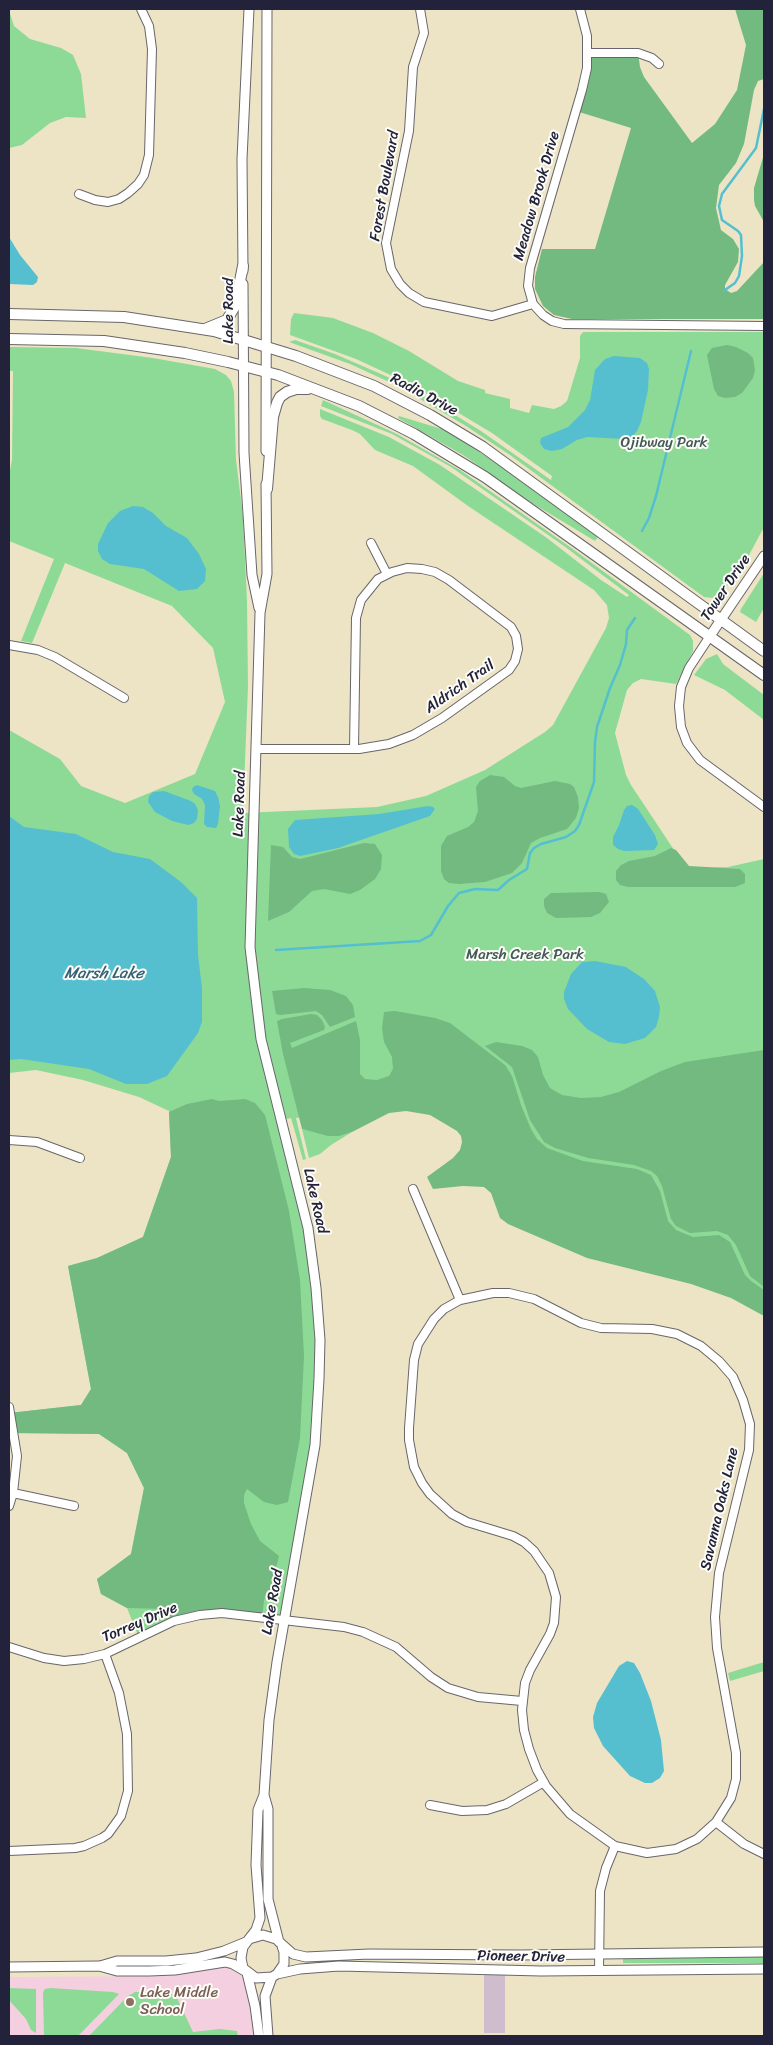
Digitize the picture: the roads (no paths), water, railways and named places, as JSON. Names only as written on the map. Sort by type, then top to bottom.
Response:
[{"type":"main road","points":[[202,329],[216,326],[227,320],[235,306],[243,266]]},
{"type":"main road","name":"Radio Drive","points":[[9,314],[124,317],[202,329],[316,363],[374,386],[466,435],[534,482],[764,651]]},
{"type":"main road","points":[[9,339],[84,340],[124,343],[186,353],[242,365],[320,391],[396,424],[450,455],[764,675]]},
{"type":"main road","points":[[266,489],[274,413],[277,403],[283,394],[293,390],[306,388],[320,391]]},
{"type":"street","points":[[79,194],[95,200],[108,202],[119,199],[128,194],[144,175],[149,155],[152,49],[149,26],[141,9]]},
{"type":"street","name":"Lake Road","points":[[249,9],[242,159],[243,432],[252,575],[260,613]]},
{"type":"street","name":"Lake Road","points":[[248,1941],[256,1930],[260,1918],[256,1851],[258,1810],[264,1795],[269,1720],[283,1620],[315,1445],[320,1340],[316,1288],[308,1228],[267,1067],[253,977],[250,915],[260,613],[267,574],[267,9]]},
{"type":"street","name":"Forest Boulevard","points":[[420,9],[424,33],[413,66],[409,131],[386,243],[390,269],[409,293],[424,302],[492,316],[533,304]]},
{"type":"street","name":"Meadow Brook Drive","points":[[533,304],[528,286],[530,268],[582,90],[588,52],[580,9]]},
{"type":"street","points":[[588,52],[638,53],[652,58],[659,64]]},
{"type":"street","points":[[533,304],[542,315],[552,321],[564,324],[764,326]]},
{"type":"street","points":[[371,543],[387,574]]},
{"type":"street","name":"Tower Drive","points":[[710,636],[764,556]]},
{"type":"street","name":"Aldrich Trail","points":[[256,749],[354,749],[389,744],[423,730],[505,673],[513,664],[517,652],[516,636],[508,623],[444,576],[431,571],[418,568],[402,569],[387,574],[375,582],[361,600],[357,612],[355,631],[354,749]]},
{"type":"street","points":[[710,636],[690,668],[681,687],[679,706],[681,727],[690,748],[704,764],[764,807]]},
{"type":"street","points":[[9,645],[38,650],[55,656],[124,698]]},
{"type":"street","points":[[9,1140],[37,1142],[80,1158]]},
{"type":"street","points":[[413,1189],[460,1300]]},
{"type":"street","name":"Savanna Oaks Lane","points":[[509,1293],[534,1298],[581,1323],[601,1328],[652,1329],[677,1334],[701,1346],[719,1361],[733,1377],[743,1400],[750,1424],[749,1450],[719,1573],[716,1608],[717,1648],[737,1764],[736,1779],[732,1794],[716,1822],[693,1842],[671,1851],[643,1853],[615,1846],[570,1814],[544,1782],[532,1760],[526,1740],[522,1701],[530,1670],[554,1623],[556,1597],[550,1573],[539,1557],[524,1542],[507,1533],[467,1522],[440,1505],[422,1483],[414,1467],[408,1440],[414,1360],[418,1344],[434,1318],[444,1309],[460,1300],[480,1294],[509,1293]]},
{"type":"street","points":[[9,1407],[17,1456],[13,1493],[9,1506]]},
{"type":"street","points":[[13,1493],[74,1506]]},
{"type":"street","name":"Torrey Drive","points":[[9,1646],[44,1658],[64,1661],[84,1659],[105,1654],[174,1621],[200,1615],[222,1613],[344,1627],[368,1633],[396,1647],[431,1678],[448,1688],[478,1697],[522,1701]]},
{"type":"street","points":[[9,1851],[84,1846],[108,1834],[121,1816],[128,1791],[127,1734],[123,1705],[105,1654]]},
{"type":"street","points":[[430,1805],[462,1811],[487,1810],[511,1801],[544,1782]]},
{"type":"street","name":"Lake Road","points":[[264,1795],[268,1809],[268,1899],[281,1944]]},
{"type":"street","points":[[716,1822],[744,1844],[764,1854]]},
{"type":"street","points":[[599,1971],[600,1891],[606,1868],[615,1846]]},
{"type":"street","points":[[9,1967],[99,1966],[117,1961],[166,1961],[196,1958],[224,1951],[263,1935],[272,1937],[281,1944],[285,1958],[284,1964],[275,1976],[265,1996],[268,2036]]},
{"type":"street","points":[[248,1941],[243,1947],[240,1958],[247,1973],[255,2006],[259,2036]]},
{"type":"street","name":"Pioneer Drive","points":[[281,1944],[297,1956],[306,1957],[369,1954],[764,1952]]},
{"type":"street","points":[[99,1966],[117,1972],[162,1971],[225,1962],[233,1964],[256,1978],[275,1976]]},
{"type":"street","name":"Pioneer Drive","points":[[275,1976],[300,1969],[339,1966],[599,1971],[764,1969]]},
{"type":"water","points":[[9,237],[20,255],[38,277],[37,282],[33,285],[9,284]]},
{"type":"water","points":[[614,356],[640,358],[647,363],[649,369],[648,390],[641,422],[637,431],[633,436],[625,439],[587,437],[577,440],[562,449],[552,451],[544,449],[540,443],[541,438],[568,427],[585,410],[590,400],[595,370],[605,359]]},
{"type":"water","points":[[133,506],[143,507],[153,513],[166,526],[187,538],[199,554],[206,569],[205,581],[197,589],[179,591],[144,569],[110,564],[102,559],[98,551],[98,544],[108,523],[120,511]]},
{"type":"water","points":[[197,785],[215,791],[218,797],[220,806],[216,828],[207,827],[204,824],[205,805],[202,799],[194,794],[192,790]]},
{"type":"water","points":[[164,791],[195,804],[198,810],[197,819],[194,823],[188,825],[172,821],[155,812],[148,802],[149,796],[153,792]]},
{"type":"water","points":[[632,805],[638,809],[655,835],[658,844],[654,850],[624,851],[613,845],[613,837],[624,810],[627,806]]},
{"type":"water","points":[[428,806],[435,809],[430,816],[338,848],[300,856],[294,854],[289,847],[288,829],[295,820],[379,814]]},
{"type":"water","name":"Marsh Lake","points":[[9,816],[24,827],[76,834],[113,852],[150,859],[181,882],[197,898],[202,1022],[198,1033],[167,1076],[147,1084],[126,1084],[89,1069],[21,1059],[9,1060]]},
{"type":"water","points":[[595,961],[626,967],[644,979],[655,991],[660,1007],[659,1017],[656,1027],[645,1038],[625,1044],[609,1042],[587,1029],[568,1009],[564,999],[564,992],[571,974],[582,962]]},
{"type":"water","points":[[627,1661],[634,1663],[640,1673],[651,1701],[661,1740],[664,1771],[660,1778],[652,1783],[645,1783],[630,1776],[603,1746],[594,1728],[593,1717],[597,1703],[619,1666]]},
{"type":"waterway","points":[[725,290],[735,283],[739,276],[742,256],[741,235],[722,220],[719,206],[722,194],[756,148],[764,109]]},
{"type":"waterway","points":[[642,531],[649,518],[656,496],[691,351]]},
{"type":"waterway","points":[[276,950],[420,941],[431,935],[448,906],[459,893],[475,889],[498,890],[509,880],[527,869],[530,853],[534,848],[541,844],[566,837],[575,831],[579,825],[594,782],[597,727],[620,665],[626,644],[627,630],[635,618]]},
{"type":"place","name":"Lake Middle School","points":[[130,2002]]},
{"type":"park label","name":"Ojibway Park","points":[[664,443]]},
{"type":"park label","name":"Marsh Creek Park","points":[[525,955]]}]
